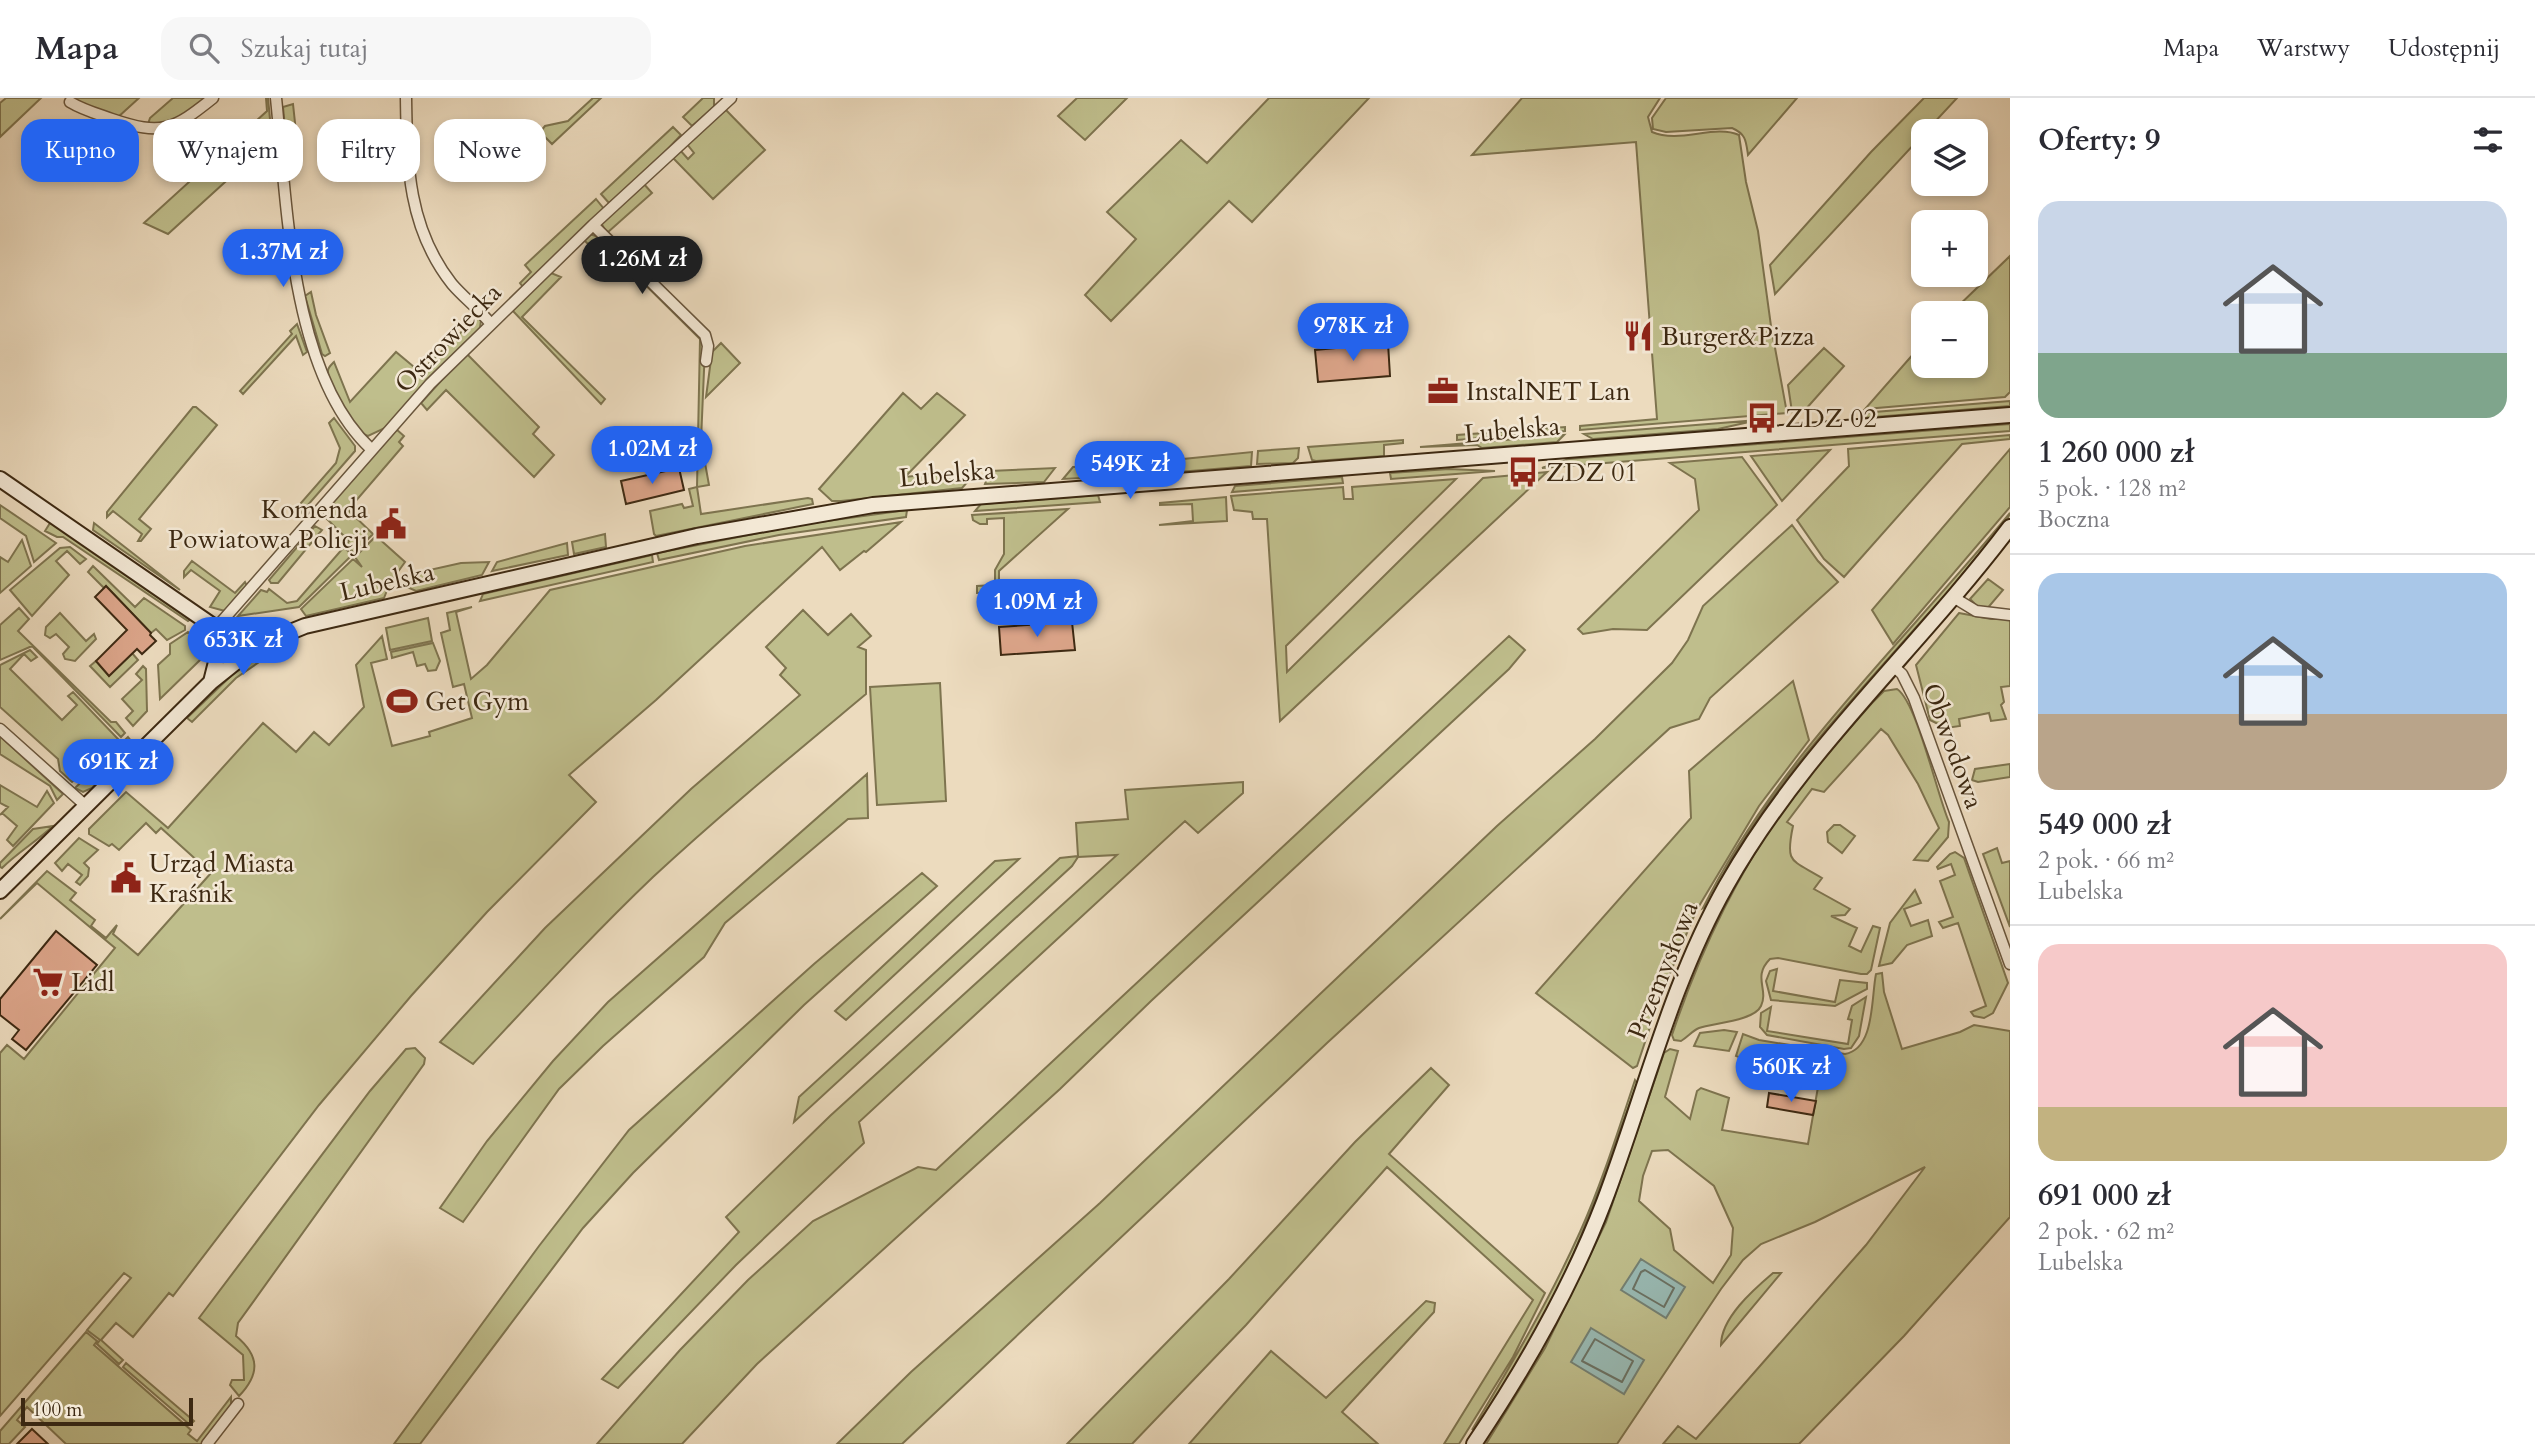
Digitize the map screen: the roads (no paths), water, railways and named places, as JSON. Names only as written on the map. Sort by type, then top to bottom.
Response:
[{"type":"street","points":[[71,102],[138,128],[155,130],[180,123],[213,98]]},
{"type":"street","points":[[276,98],[301,304],[335,405],[344,421],[371,449]]},
{"type":"street","points":[[406,98],[410,174],[421,233],[454,286],[490,323]]},
{"type":"street","name":"Ostrowiecka","points":[[216,628],[371,449],[490,323],[728,99]]},
{"type":"street","points":[[593,225],[705,335],[708,345],[706,361]]},
{"type":"street","name":"Lubelska","points":[[0,891],[211,682],[256,646],[305,626],[710,533],[912,500],[2010,415]]},
{"type":"street","points":[[0,479],[216,628],[256,646]]},
{"type":"street","name":"Przemysłowa","points":[[1474,1444],[1540,1338],[1588,1240],[1613,1178],[1683,976],[1726,886],[1794,782],[1954,597],[2010,527]]},
{"type":"street","name":"Przemysłowa","points":[[1981,565],[2010,539]]},
{"type":"street","points":[[1954,597],[1976,611],[2010,615]]},
{"type":"street","points":[[211,682],[216,662],[216,628]]},
{"type":"street","name":"Obwodowa","points":[[1893,666],[1902,674],[1914,698],[2010,964]]},
{"type":"street","points":[[0,729],[86,806]]},
{"type":"street","points":[[207,1444],[238,1404]]},
{"type":"water","points":[[1641,1259],[1685,1287],[1666,1318],[1621,1290]]},
{"type":"water","points":[[1591,1328],[1644,1360],[1624,1394],[1571,1362]]},
{"type":"place","name":"Burger&Pizza","points":[[1638,336]]},
{"type":"place","name":"InstalNET Lan","points":[[1443,391]]},
{"type":"place","name":"ZDZ 02","points":[[1762,418]]},
{"type":"place","name":"ZDZ 01","points":[[1523,472]]},
{"type":"place","name":"Komenda Powiatowa Policji","points":[[391,524]]},
{"type":"place","name":"Get Gym","points":[[402,701]]},
{"type":"place","name":"Urząd Miasta Kraśnik","points":[[126,878]]},
{"type":"place","name":"Lidl","points":[[48,982]]}]
